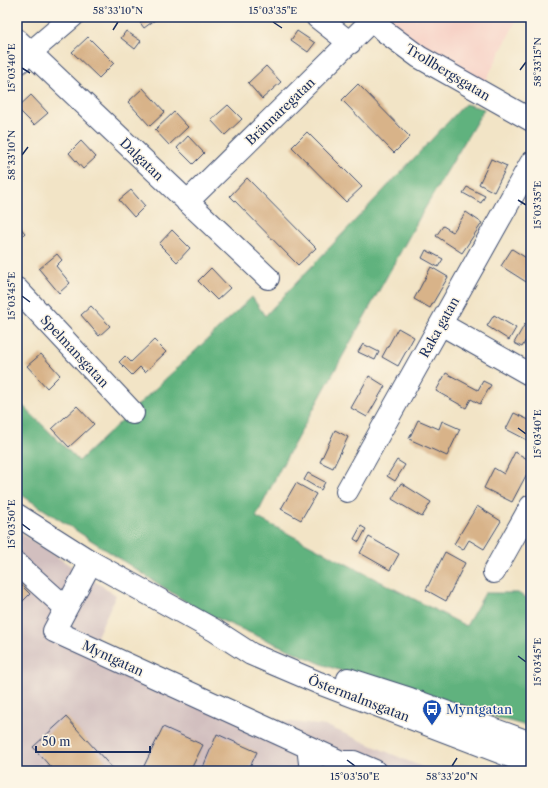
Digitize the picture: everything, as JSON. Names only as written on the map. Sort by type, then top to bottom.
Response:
[{"type":"street","points":[[21,52],[72,17]]},
{"type":"street","points":[[317,17],[350,43]]},
{"type":"street","name":"Brännaregatan","points":[[187,202],[350,43],[371,19]]},
{"type":"street","name":"Trollbergsgatan","points":[[371,19],[394,39],[419,57],[531,120]]},
{"type":"street","name":"Dalgatan","points":[[21,52],[187,202],[268,278]]},
{"type":"street","name":"Raka gatan","points":[[347,491],[531,163]]},
{"type":"street","name":"Spelmansgatan","points":[[17,289],[133,414]]},
{"type":"street","points":[[441,324],[531,376]]},
{"type":"street","points":[[494,572],[531,506]]},
{"type":"street","name":"Östermalmsgatan","points":[[17,515],[91,562],[214,630],[251,654],[275,665],[531,764]]},
{"type":"street","name":"Myntgatan","points":[[91,562],[54,630],[308,747]]},
{"type":"street","points":[[17,564],[66,608]]},
{"type":"street","name":"Östermalmsgatan","points":[[214,630],[255,643],[323,671],[531,743]]},
{"type":"street","points":[[308,747],[311,771]]},
{"type":"street","points":[[308,747],[341,762],[354,762],[374,771]]},
{"type":"shaded area","points":[[368,17],[518,17],[480,92]]},
{"type":"shaded area","points":[[17,531],[116,595],[93,645],[275,720],[327,726],[431,771],[17,771]]},
{"type":"green space","points":[[465,104],[484,109],[421,215],[279,471],[256,517],[466,626],[485,593],[518,593],[531,601],[531,727],[410,694],[324,665],[200,611],[17,492],[17,400],[79,461],[252,297],[265,316]]},
{"type":"building","points":[[136,17],[159,17],[144,28]]},
{"type":"building","points":[[126,31],[141,41],[135,49],[121,38]]},
{"type":"building","points":[[297,31],[315,43],[308,52],[291,40]]},
{"type":"building","points":[[88,37],[114,63],[99,78],[72,52]]},
{"type":"building","points":[[266,66],[281,82],[262,99],[248,83]]},
{"type":"building","points":[[358,84],[410,137],[394,153],[342,100]]},
{"type":"building","points":[[143,88],[165,112],[150,126],[128,102]]},
{"type":"building","points":[[31,95],[48,113],[34,125],[17,108]]},
{"type":"building","points":[[228,105],[242,119],[225,135],[211,120]]},
{"type":"building","points":[[174,112],[188,127],[169,145],[155,130]]},
{"type":"building","points":[[307,132],[362,187],[346,202],[292,147]]},
{"type":"building","points":[[188,136],[204,153],[193,164],[177,148]]},
{"type":"building","points":[[81,141],[96,157],[83,169],[69,153]]},
{"type":"building","points":[[491,159],[507,166],[494,192],[479,184]]},
{"type":"building","points":[[247,178],[316,248],[298,265],[230,196]]},
{"type":"building","points":[[467,187],[485,196],[481,203],[463,193]]},
{"type":"building","points":[[131,190],[145,206],[134,217],[119,200]]},
{"type":"building","points":[[466,212],[482,223],[462,253],[436,236],[443,226],[453,232]]},
{"type":"building","points":[[17,224],[25,233],[17,241]]},
{"type":"building","points":[[172,230],[190,248],[177,262],[159,244]]},
{"type":"building","points":[[512,249],[531,261],[531,285],[501,266]]},
{"type":"building","points":[[426,250],[443,259],[438,267],[422,258]]},
{"type":"building","points":[[57,254],[62,260],[56,266],[70,283],[59,293],[39,269]]},
{"type":"building","points":[[431,267],[448,277],[430,308],[414,299]]},
{"type":"building","points":[[211,268],[230,288],[217,300],[198,281]]},
{"type":"building","points":[[91,306],[110,326],[99,336],[81,315]]},
{"type":"building","points":[[494,315],[516,328],[509,340],[487,326]]},
{"type":"building","points":[[525,324],[531,327],[531,331],[522,347],[514,343]]},
{"type":"building","points":[[398,328],[414,337],[398,366],[382,357]]},
{"type":"building","points":[[154,340],[166,352],[145,372],[140,367],[132,375],[119,362],[125,356],[131,362]]},
{"type":"building","points":[[363,344],[379,352],[375,360],[358,352]]},
{"type":"building","points":[[41,354],[60,375],[47,388],[27,366]]},
{"type":"building","points":[[446,373],[478,390],[483,381],[491,385],[480,404],[471,399],[466,408],[436,391]]},
{"type":"building","points":[[369,376],[385,386],[367,417],[351,408]]},
{"type":"building","points":[[77,406],[94,424],[69,447],[52,429]]},
{"type":"building","points":[[514,413],[531,421],[531,442],[506,429]]},
{"type":"building","points":[[418,420],[439,429],[442,421],[460,429],[447,456],[409,439]]},
{"type":"building","points":[[335,430],[348,437],[333,468],[320,462]]},
{"type":"building","points":[[515,452],[531,461],[531,466],[512,502],[484,488],[494,468],[504,474]]},
{"type":"building","points":[[397,460],[405,465],[395,481],[387,476]]},
{"type":"building","points":[[308,473],[325,482],[321,490],[304,480]]},
{"type":"building","points":[[296,483],[316,494],[301,520],[281,509]]},
{"type":"building","points":[[401,483],[431,502],[422,517],[392,499]]},
{"type":"building","points":[[477,506],[501,521],[484,549],[469,540],[463,550],[454,544]]},
{"type":"building","points":[[361,526],[366,529],[359,542],[354,539]]},
{"type":"building","points":[[369,537],[399,554],[390,570],[360,553]]},
{"type":"building","points":[[445,552],[465,563],[446,601],[426,590]]},
{"type":"building","points":[[17,581],[30,594],[17,607]]},
{"type":"building","points":[[66,717],[115,771],[54,771],[33,747]]},
{"type":"building","points":[[163,727],[203,745],[190,771],[140,771],[143,768]]},
{"type":"building","points":[[217,734],[257,752],[248,771],[213,771],[203,767]]},
{"type":"place","name":"Myntgatan","points":[[432,726]]}]
